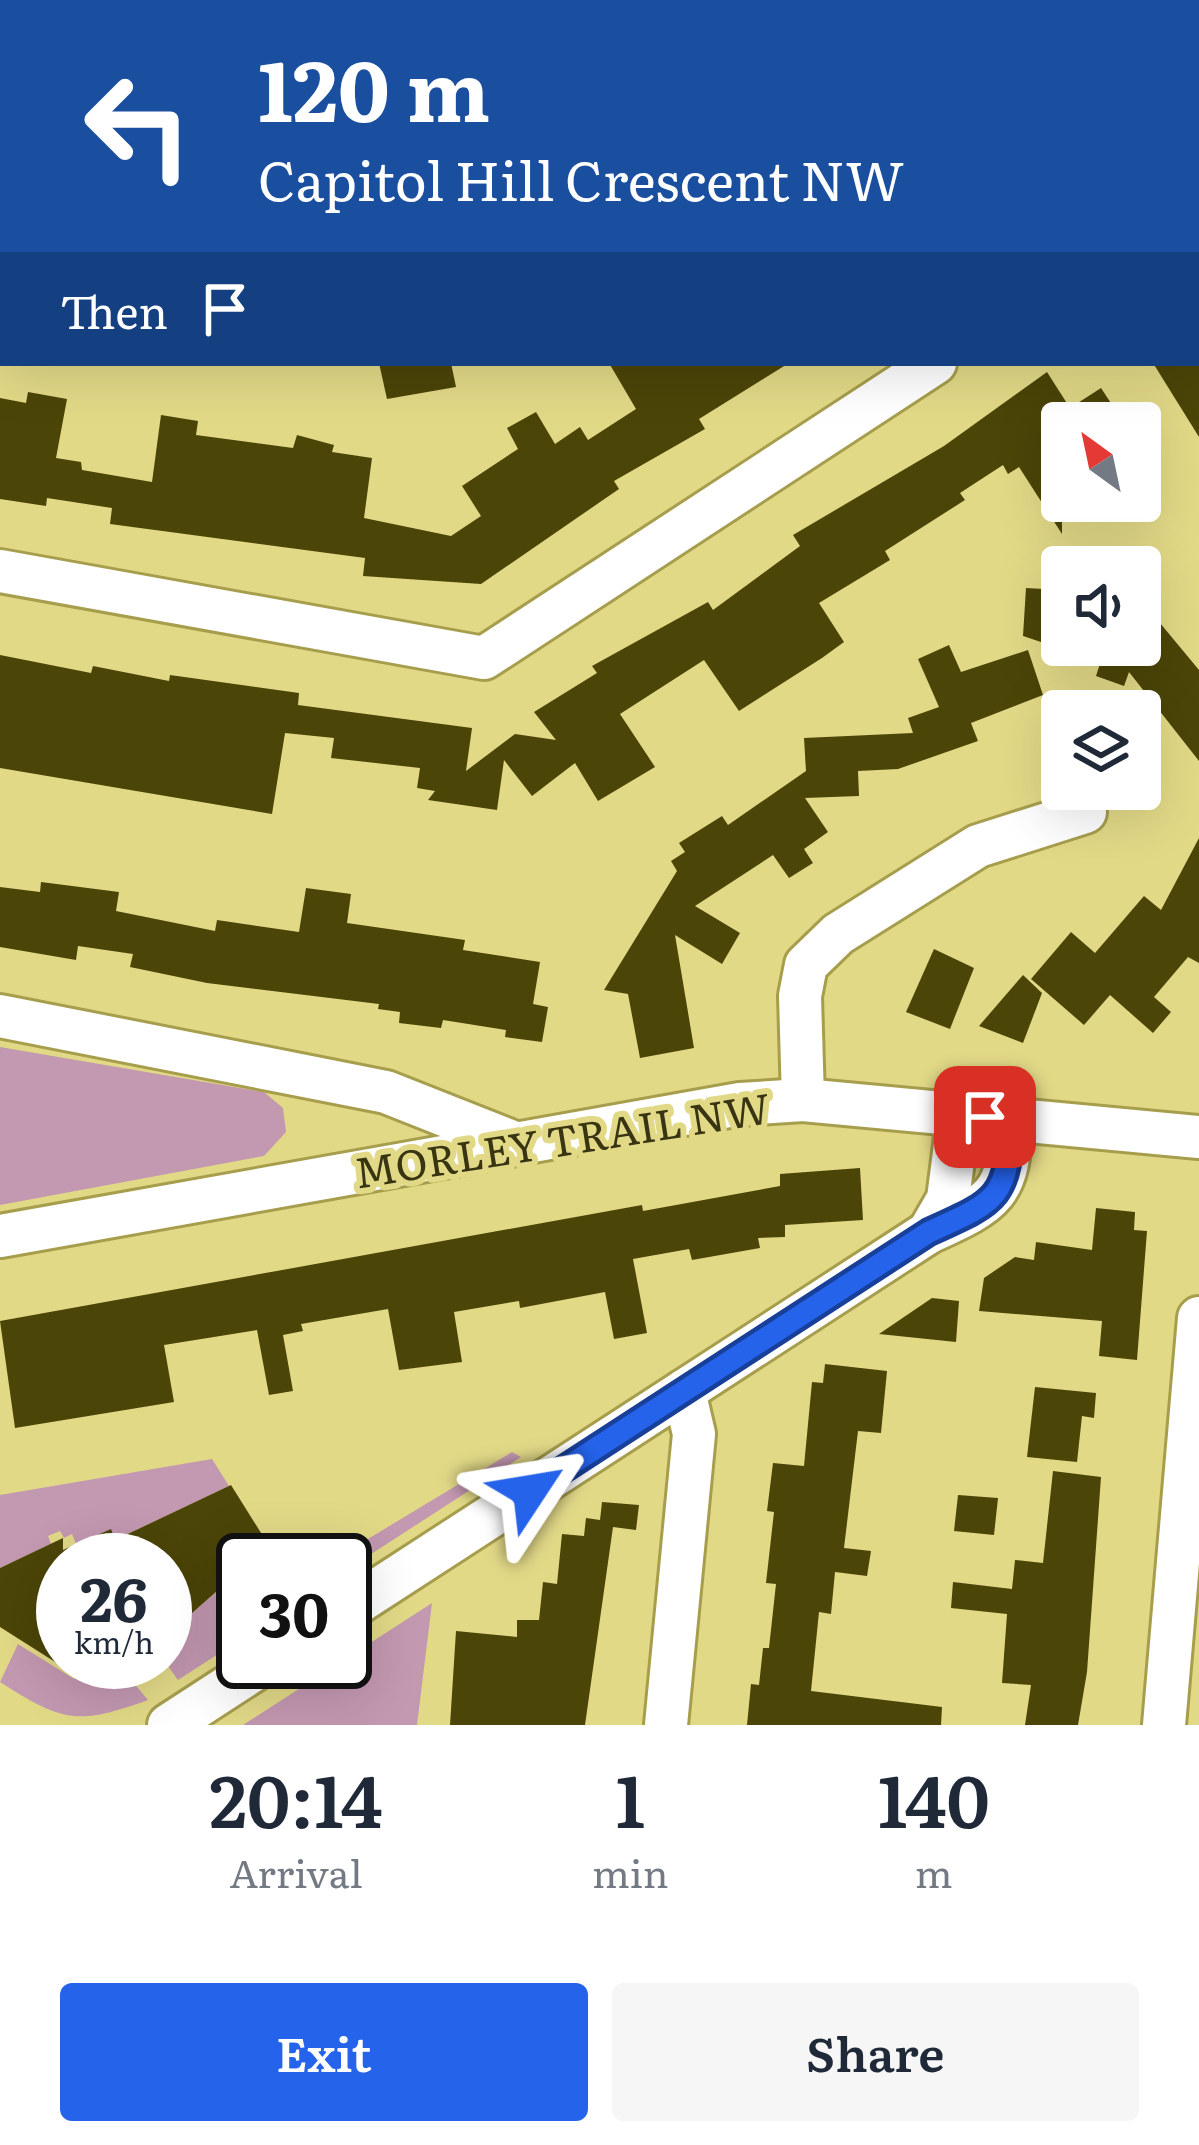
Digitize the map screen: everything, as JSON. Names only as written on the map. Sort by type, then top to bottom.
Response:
[{"type":"street","points":[[0,571],[484,658],[929,366]]},
{"type":"street","points":[[803,1100],[800,996],[806,964],[838,934],[978,846],[1084,812]]},
{"type":"street","points":[[0,1016],[386,1091],[515,1143]]},
{"type":"street","name":"MORLEY TRAIL NW","points":[[0,1236],[740,1104],[803,1100],[1199,1137]]},
{"type":"street","points":[[929,1232],[948,1199],[959,1114]]},
{"type":"street","points":[[372,1593],[929,1232],[980,1209],[998,1193],[1010,1169],[1011,1120]]},
{"type":"street","points":[[1164,1725],[1199,1318]]},
{"type":"street","points":[[666,1725],[694,1433],[684,1391]]},
{"type":"street","points":[[169,1725],[224,1689]]},
{"type":"shaded area","points":[[0,1047],[264,1092],[283,1108],[286,1132],[264,1156],[0,1205]]},
{"type":"shaded area","points":[[512,1452],[521,1457],[372,1554],[372,1536]]},
{"type":"shaded area","points":[[212,1459],[229,1486],[130,1533],[36,1533],[36,1551],[0,1568],[0,1495]]},
{"type":"shaded area","points":[[216,1592],[216,1655],[192,1671],[192,1613]]},
{"type":"shaded area","points":[[432,1603],[417,1725],[243,1725],[299,1689],[372,1689],[372,1642]]},
{"type":"shaded area","points":[[18,1644],[36,1655],[36,1689],[139,1689],[148,1700],[104,1714],[72,1716],[40,1706],[0,1682]]},
{"type":"building","points":[[380,366],[452,366],[456,387],[387,399]]},
{"type":"building","points":[[611,366],[784,366],[699,419],[705,429],[614,481],[619,489],[481,584],[363,576],[365,558],[110,524],[112,508],[47,498],[46,506],[0,499],[0,398],[26,403],[28,392],[67,399],[56,458],[81,462],[82,470],[152,482],[161,415],[198,421],[196,435],[293,448],[297,435],[334,445],[332,452],[372,458],[364,518],[451,536],[481,516],[462,486],[518,449],[507,428],[536,412],[555,444],[580,427],[588,440],[636,409]]},
{"type":"building","points":[[1155,366],[1199,366],[1199,437]]},
{"type":"building","points":[[1047,372],[1066,402],[1041,402],[1041,501],[1019,467],[1008,474],[1003,465],[960,493],[965,500],[885,551],[890,560],[819,603],[844,642],[739,711],[704,660],[620,714],[655,767],[598,801],[575,763],[532,796],[504,760],[497,810],[428,800],[435,791],[417,788],[420,768],[331,758],[334,738],[285,733],[272,814],[0,768],[0,655],[91,673],[93,666],[169,681],[170,675],[299,693],[298,705],[472,728],[466,771],[515,734],[556,740],[534,712],[597,673],[592,666],[708,602],[713,610],[800,546],[793,535],[944,446]]},
{"type":"building","points":[[1101,388],[1110,402],[1079,402]]},
{"type":"building","points":[[1026,588],[1041,589],[1041,642],[1023,636]]},
{"type":"building","points":[[1161,624],[1199,670],[1199,761],[1161,713],[1161,690],[1143,690],[1129,672],[1124,686],[1096,676],[1099,666],[1161,666]]},
{"type":"building","points":[[949,645],[961,672],[1028,650],[1041,696],[971,723],[978,741],[898,769],[858,771],[859,796],[805,798],[828,832],[804,849],[813,863],[789,878],[773,855],[695,906],[740,933],[722,964],[675,935],[694,1048],[640,1058],[628,994],[604,990],[677,871],[671,861],[685,852],[679,843],[722,816],[728,825],[806,771],[804,738],[913,733],[908,718],[939,707],[918,659]]},
{"type":"building","points":[[1199,838],[1199,963],[1188,957],[1154,997],[1171,1012],[1153,1033],[1110,995],[1084,1025],[1031,979],[1071,932],[1095,953],[1144,896],[1161,910]]},
{"type":"building","points":[[41,882],[119,892],[116,911],[215,931],[217,920],[299,932],[306,888],[351,894],[347,923],[465,940],[463,950],[540,962],[533,1004],[548,1007],[542,1042],[505,1037],[506,1030],[443,1020],[441,1028],[399,1023],[400,1012],[378,1009],[379,1004],[207,983],[130,967],[133,954],[78,946],[76,960],[0,947],[0,887],[40,892]]},
{"type":"building","points":[[934,949],[974,968],[950,1029],[906,1012]]},
{"type":"building","points":[[1023,975],[1042,993],[1023,1043],[979,1026]]},
{"type":"building","points":[[860,1168],[863,1220],[785,1225],[785,1237],[758,1238],[760,1248],[692,1260],[689,1249],[633,1259],[647,1333],[614,1339],[605,1292],[520,1308],[519,1301],[454,1312],[462,1362],[399,1370],[388,1309],[301,1324],[303,1331],[283,1335],[293,1391],[269,1395],[257,1330],[164,1345],[174,1402],[15,1428],[0,1321],[642,1205],[643,1211],[780,1186],[780,1174]]},
{"type":"building","points":[[1096,1208],[1135,1212],[1134,1230],[1147,1231],[1137,1360],[1099,1356],[1102,1321],[979,1311],[984,1278],[1015,1257],[1034,1260],[1036,1242],[1092,1250]]},
{"type":"building","points":[[932,1298],[959,1301],[956,1342],[879,1334]]},
{"type":"building","points":[[825,1364],[887,1371],[881,1433],[858,1431],[844,1548],[871,1551],[867,1576],[835,1572],[831,1614],[819,1612],[811,1691],[942,1707],[941,1725],[747,1725],[751,1684],[759,1685],[763,1648],[769,1648],[776,1584],[766,1583],[774,1512],[767,1511],[773,1463],[804,1466],[812,1382],[823,1383]]},
{"type":"building","points":[[1035,1387],[1096,1393],[1094,1418],[1082,1416],[1077,1462],[1027,1457]]},
{"type":"building","points":[[1053,1471],[1101,1477],[1087,1672],[1078,1725],[1025,1725],[1031,1685],[1002,1683],[1007,1614],[951,1608],[953,1582],[1012,1589],[1015,1560],[1043,1563]]},
{"type":"building","points":[[231,1485],[261,1533],[216,1533],[216,1592],[192,1613],[192,1533],[130,1533]]},
{"type":"building","points":[[958,1495],[998,1498],[994,1535],[954,1531]]},
{"type":"building","points":[[602,1502],[639,1505],[636,1530],[613,1527],[585,1725],[450,1725],[456,1631],[517,1637],[517,1620],[539,1620],[543,1582],[557,1584],[562,1534],[584,1536],[586,1518],[600,1520]]},
{"type":"building","points":[[36,1551],[36,1650],[0,1627],[0,1568]]},
{"type":"route","points":[[530,1491],[929,1232],[980,1209],[998,1193],[1010,1169],[1011,1120],[985,1117]]}]
